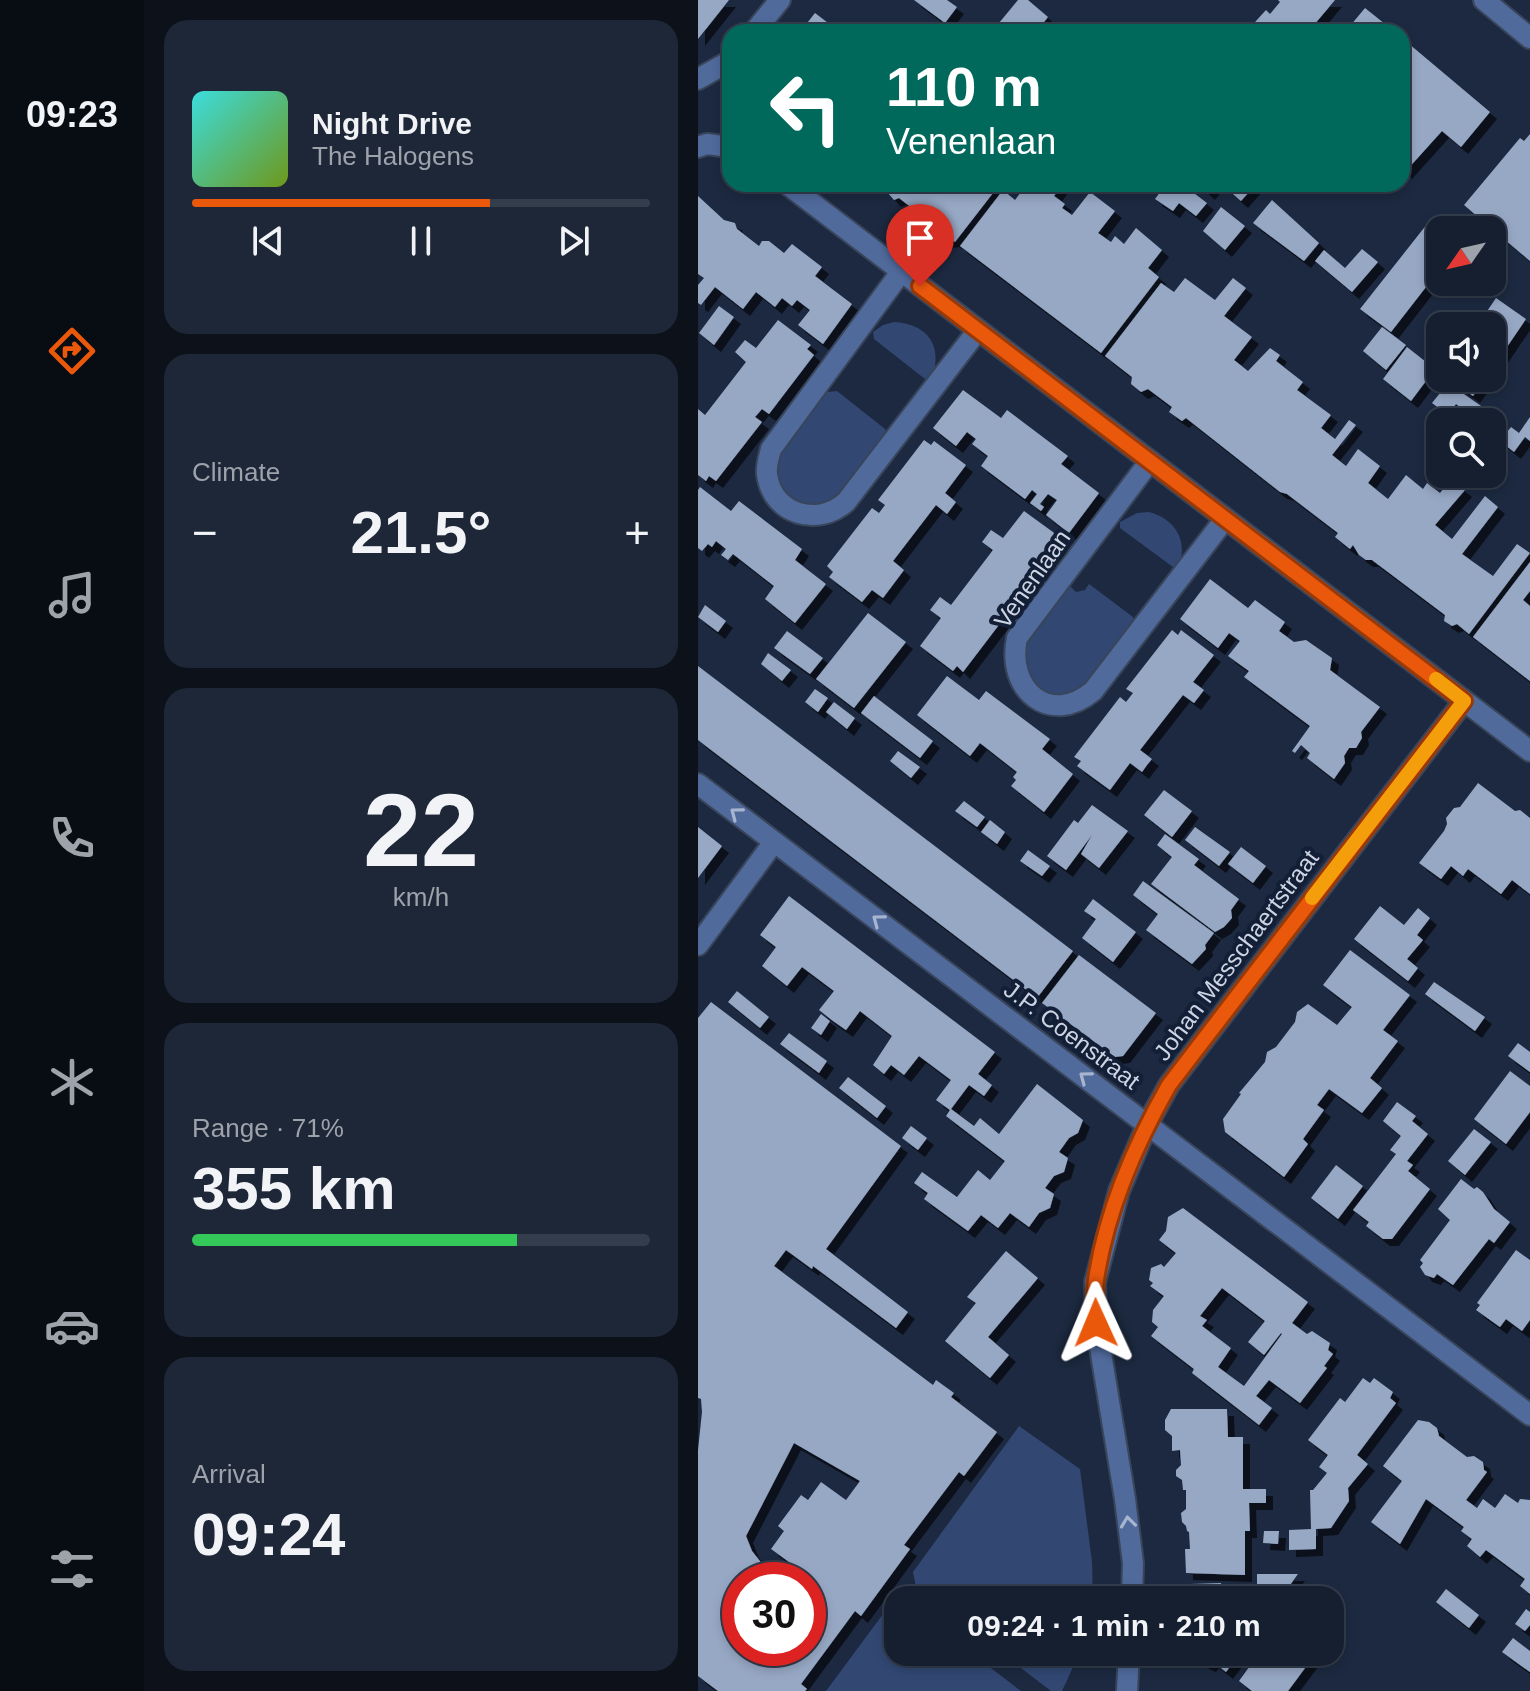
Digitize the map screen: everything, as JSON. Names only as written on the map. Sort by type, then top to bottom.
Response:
[{"type":"street","points":[[760,24],[780,0]]},
{"type":"street","points":[[1484,0],[1530,38]]},
{"type":"street","points":[[698,79],[722,66]]},
{"type":"street","points":[[797,192],[1530,751]]},
{"type":"street","points":[[901,272],[771,449],[767,478],[772,490],[790,509],[813,516],[825,515],[846,502],[978,330]]},
{"type":"street","name":"Venenlaan","points":[[1150,461],[1017,638],[1013,655],[1018,679],[1036,698],[1060,705],[1071,704],[1093,691],[1225,519]]},
{"type":"street","name":"Johan Messchaertstraat","points":[[1132,1586],[1133,1563],[1125,1499],[1096,1323],[1095,1282],[1119,1191],[1147,1125],[1169,1085],[1464,701]]},
{"type":"street","name":"J.P. Coenstraat","points":[[698,784],[1530,1415]]},
{"type":"street","points":[[698,945],[774,842]]},
{"type":"street","points":[[1127,1691],[1128,1666]]},
{"type":"shaded area","points":[[894,322],[916,327],[930,339],[935,356],[932,378],[925,379],[874,339],[873,332]]},
{"type":"shaded area","points":[[837,391],[885,429],[887,438],[833,504],[797,505],[778,482],[776,469],[780,453],[827,392]]},
{"type":"shaded area","points":[[1149,512],[1166,520],[1177,532],[1182,548],[1179,566],[1173,567],[1120,528],[1120,522],[1137,513]]},
{"type":"shaded area","points":[[1089,584],[1133,617],[1135,626],[1091,683],[1062,700],[1039,693],[1022,662],[1027,643],[1070,586],[1076,592],[1085,590]]},
{"type":"shaded area","points":[[1019,1426],[1080,1469],[1093,1586],[916,1586],[913,1572]]},
{"type":"shaded area","points":[[884,1613],[884,1666],[988,1666],[1021,1691],[826,1691]]},
{"type":"shaded area","points":[[1018,1666],[1074,1666],[1062,1691],[1051,1691]]},
{"type":"building","points":[[698,0],[729,0],[698,39]]},
{"type":"building","points":[[914,0],[947,0],[957,7],[945,23]]},
{"type":"building","points":[[1018,0],[1028,0],[1048,17],[1042,24],[999,23]]},
{"type":"building","points":[[1278,0],[1335,0],[1315,24],[1253,24],[1266,10],[1270,14],[1280,2]]},
{"type":"building","points":[[1365,8],[1385,24],[1352,24]]},
{"type":"building","points":[[815,13],[829,24],[806,24]]},
{"type":"building","points":[[1410,45],[1490,112],[1461,147],[1442,131],[1410,166]]},
{"type":"building","points":[[1530,134],[1530,261],[1506,241],[1506,216],[1477,216],[1464,205],[1520,138],[1524,141]]},
{"type":"building","points":[[887,192],[994,192],[955,242],[939,235],[939,230],[928,221],[920,222],[912,216],[913,209],[899,198],[894,200]]},
{"type":"building","points":[[1001,192],[1015,200],[1021,192],[1057,192],[1054,196],[1065,204],[1062,208],[1072,215],[1090,192],[1115,211],[1098,233],[1111,242],[1115,236],[1124,244],[1136,228],[1162,250],[1148,268],[1159,277],[1101,353],[960,246]]},
{"type":"building","points":[[1160,192],[1193,192],[1207,203],[1196,216],[1179,203],[1173,211],[1155,199]]},
{"type":"building","points":[[1231,192],[1249,192],[1241,201]]},
{"type":"building","points":[[698,196],[724,220],[735,223],[737,229],[759,246],[762,241],[769,241],[784,253],[792,244],[822,267],[815,276],[852,304],[823,344],[798,325],[810,310],[797,300],[792,306],[782,298],[775,307],[756,292],[743,309],[715,287],[701,305],[698,303],[698,285],[704,278],[698,274]]},
{"type":"building","points":[[1272,200],[1319,243],[1304,261],[1253,223]]},
{"type":"building","points":[[1221,207],[1245,226],[1225,250],[1203,231]]},
{"type":"building","points":[[1426,225],[1426,287],[1391,332],[1360,309]]},
{"type":"building","points":[[1362,249],[1378,262],[1352,292],[1315,261],[1324,250],[1345,268]]},
{"type":"building","points":[[1185,278],[1215,300],[1233,278],[1246,288],[1224,316],[1252,337],[1234,360],[1248,371],[1270,348],[1280,355],[1276,361],[1303,382],[1297,390],[1331,415],[1321,428],[1335,439],[1349,420],[1356,425],[1332,455],[1346,466],[1358,449],[1380,466],[1368,483],[1388,499],[1406,475],[1423,489],[1426,484],[1426,488],[1434,488],[1440,493],[1444,488],[1462,488],[1465,490],[1435,525],[1452,539],[1485,496],[1498,507],[1462,554],[1493,576],[1517,544],[1530,553],[1469,634],[1457,624],[1452,626],[1444,621],[1445,615],[1372,560],[1359,555],[1353,545],[1350,549],[1335,537],[1338,533],[1186,418],[1182,421],[1169,412],[1172,407],[1148,389],[1141,392],[1131,384],[1132,377],[1105,356],[1161,283],[1174,292]]},
{"type":"building","points":[[1496,298],[1526,319],[1506,348],[1506,312],[1486,312]]},
{"type":"building","points":[[719,306],[734,317],[714,345],[699,333]]},
{"type":"building","points":[[778,320],[811,345],[807,349],[814,355],[769,414],[762,409],[755,417],[762,422],[716,481],[709,476],[706,481],[698,475],[698,409],[705,415],[746,362],[735,352],[745,340],[756,348]]},
{"type":"building","points":[[1382,327],[1406,345],[1386,370],[1363,351]]},
{"type":"building","points":[[1407,347],[1426,362],[1426,381],[1411,401],[1383,379]]},
{"type":"building","points":[[963,390],[1001,418],[1007,410],[1068,456],[1061,464],[1099,493],[1069,533],[1046,515],[1057,500],[1048,494],[1040,504],[1044,507],[1041,511],[1030,503],[1037,494],[1032,490],[1025,499],[981,466],[988,456],[972,444],[976,439],[967,432],[956,446],[933,428]]},
{"type":"building","points":[[1441,392],[1461,392],[1484,408],[1461,408],[1456,404],[1453,408],[1439,408],[1432,403]]},
{"type":"building","points":[[1530,417],[1530,441],[1525,437],[1514,452],[1506,446],[1506,433],[1511,427],[1519,433]]},
{"type":"building","points":[[924,440],[931,445],[934,441],[966,465],[945,493],[956,502],[947,514],[936,505],[893,561],[904,570],[883,598],[872,590],[862,602],[829,577],[833,572],[827,566],[872,508],[879,513],[885,505],[878,500]]},
{"type":"building","points":[[700,487],[731,511],[739,501],[802,549],[795,560],[826,584],[795,623],[765,599],[774,586],[733,554],[728,560],[721,555],[726,549],[716,541],[712,547],[708,544],[702,551],[698,548]]},
{"type":"building","points":[[1024,511],[1057,535],[1053,540],[1060,545],[1015,604],[1008,599],[1002,608],[1008,613],[963,672],[957,666],[953,671],[920,646],[941,618],[930,610],[940,597],[951,605],[993,550],[982,542],[991,530],[1003,538]]},
{"type":"building","points":[[1530,562],[1530,591],[1523,600],[1530,606],[1530,681],[1473,637]]},
{"type":"building","points":[[1210,579],[1248,608],[1255,600],[1285,622],[1279,631],[1294,642],[1306,640],[1332,658],[1330,670],[1380,707],[1361,732],[1362,738],[1356,748],[1349,748],[1344,756],[1345,763],[1334,779],[1307,758],[1310,753],[1301,745],[1295,753],[1292,751],[1310,726],[1244,677],[1249,671],[1228,656],[1240,641],[1229,633],[1218,648],[1180,619]]},
{"type":"building","points":[[705,605],[726,621],[718,632],[698,617]]},
{"type":"building","points":[[868,613],[906,642],[854,708],[816,679]]},
{"type":"building","points":[[1172,630],[1178,635],[1181,630],[1214,655],[1193,682],[1204,690],[1194,703],[1183,695],[1140,750],[1152,759],[1142,772],[1130,763],[1110,790],[1077,766],[1081,761],[1074,757],[1120,697],[1126,702],[1133,693],[1126,689]]},
{"type":"building","points":[[787,631],[823,658],[810,674],[774,648]]},
{"type":"building","points":[[768,653],[791,670],[782,681],[761,664]]},
{"type":"building","points":[[698,666],[1073,951],[1037,998],[698,740]]},
{"type":"building","points":[[947,676],[979,700],[986,691],[1050,739],[1042,749],[1073,774],[1044,812],[1011,786],[1017,772],[980,743],[970,756],[917,715]]},
{"type":"building","points":[[815,689],[828,698],[818,712],[805,702]]},
{"type":"building","points":[[874,696],[933,741],[920,758],[861,713]]},
{"type":"building","points":[[834,702],[855,718],[847,729],[826,712]]},
{"type":"building","points":[[898,751],[920,767],[911,778],[890,761]]},
{"type":"building","points":[[1478,783],[1515,811],[1520,810],[1530,818],[1530,894],[1512,880],[1501,894],[1468,869],[1463,876],[1451,866],[1441,879],[1419,863],[1444,831],[1446,818],[1454,808],[1460,807]]},
{"type":"building","points":[[1164,790],[1192,811],[1172,837],[1144,815]]},
{"type":"building","points":[[964,801],[985,817],[977,827],[955,811]]},
{"type":"building","points":[[1092,805],[1128,831],[1099,868],[1081,854],[1092,835],[1066,870],[1047,856],[1074,820],[1078,823]]},
{"type":"building","points":[[990,820],[1005,832],[997,844],[981,832]]},
{"type":"building","points":[[698,827],[722,846],[698,878]]},
{"type":"building","points":[[1195,827],[1230,852],[1219,866],[1185,840]]},
{"type":"building","points":[[1165,834],[1199,859],[1194,865],[1239,899],[1231,910],[1232,918],[1224,927],[1215,932],[1151,884],[1172,857],[1157,845]]},
{"type":"building","points":[[1241,847],[1266,866],[1253,883],[1228,864]]},
{"type":"building","points":[[1028,850],[1050,866],[1042,876],[1020,861]]},
{"type":"building","points":[[1143,881],[1214,933],[1205,945],[1206,949],[1192,964],[1146,930],[1158,914],[1133,895]]},
{"type":"building","points":[[789,896],[995,1052],[978,1074],[992,1085],[984,1096],[969,1085],[951,1109],[974,1126],[980,1118],[999,1134],[1037,1084],[1083,1120],[1078,1133],[1069,1138],[1059,1152],[1068,1158],[1064,1172],[1054,1176],[1045,1188],[1054,1194],[1050,1208],[1039,1213],[1029,1227],[1010,1213],[998,1228],[981,1215],[968,1231],[924,1199],[928,1193],[914,1183],[922,1172],[957,1197],[978,1170],[990,1180],[1005,1161],[946,1116],[950,1110],[936,1100],[951,1080],[919,1056],[904,1075],[891,1065],[884,1074],[873,1065],[892,1036],[860,1011],[846,1030],[833,1021],[819,1010],[834,991],[802,967],[787,986],[762,966],[776,947],[760,935]]},
{"type":"building","points":[[1093,899],[1136,932],[1113,962],[1082,938],[1096,919],[1084,911]]},
{"type":"building","points":[[1380,906],[1404,925],[1418,908],[1430,918],[1417,935],[1423,940],[1407,959],[1418,968],[1408,981],[1354,939]]},
{"type":"building","points":[[1350,950],[1410,995],[1383,1030],[1398,1041],[1370,1078],[1382,1088],[1362,1113],[1329,1089],[1317,1105],[1324,1110],[1303,1139],[1308,1144],[1284,1177],[1225,1132],[1223,1119],[1239,1093],[1265,1062],[1267,1052],[1276,1047],[1295,1022],[1297,1012],[1308,1004],[1337,1025],[1352,1007],[1323,985]]},
{"type":"building","points":[[1079,955],[1156,1013],[1123,1056],[1115,1057],[1042,1003]]},
{"type":"building","points":[[1434,982],[1485,1017],[1475,1031],[1425,994]]},
{"type":"building","points":[[737,991],[769,1017],[760,1028],[728,1002]]},
{"type":"building","points":[[711,1002],[901,1146],[826,1249],[908,1312],[896,1328],[813,1266],[812,1269],[786,1250],[774,1266],[933,1385],[936,1380],[954,1393],[951,1397],[997,1432],[964,1476],[959,1472],[904,1545],[910,1549],[861,1616],[855,1611],[826,1650],[826,1562],[789,1562],[771,1549],[784,1531],[778,1526],[801,1495],[808,1500],[821,1482],[846,1500],[860,1481],[794,1443],[746,1536],[761,1562],[722,1562],[722,1666],[814,1666],[801,1684],[807,1689],[805,1691],[718,1691],[698,1676],[698,1450],[702,1412],[701,1399],[698,1398],[698,1018]]},
{"type":"building","points":[[821,1014],[830,1021],[821,1035],[811,1028]]},
{"type":"building","points":[[789,1033],[827,1061],[819,1073],[780,1044]]},
{"type":"building","points":[[1518,1043],[1530,1052],[1530,1072],[1508,1056]]},
{"type":"building","points":[[1510,1071],[1530,1086],[1530,1112],[1506,1144],[1474,1119]]},
{"type":"building","points":[[848,1077],[886,1106],[877,1118],[839,1088]]},
{"type":"building","points":[[1397,1102],[1416,1116],[1412,1121],[1428,1134],[1407,1161],[1413,1165],[1408,1171],[1430,1189],[1392,1239],[1383,1239],[1366,1226],[1369,1222],[1353,1210],[1396,1154],[1390,1150],[1401,1136],[1383,1121]]},
{"type":"building","points":[[911,1126],[927,1138],[918,1150],[902,1138]]},
{"type":"building","points":[[1474,1129],[1491,1142],[1465,1175],[1448,1161]]},
{"type":"building","points":[[1336,1165],[1363,1186],[1338,1219],[1311,1198]]},
{"type":"building","points":[[1461,1179],[1483,1192],[1494,1209],[1510,1222],[1494,1243],[1489,1239],[1453,1285],[1437,1274],[1434,1278],[1425,1275],[1420,1260],[1450,1220],[1438,1209]]},
{"type":"building","points":[[1183,1208],[1308,1302],[1292,1323],[1307,1334],[1312,1331],[1330,1343],[1328,1350],[1333,1354],[1324,1366],[1327,1368],[1300,1403],[1269,1380],[1256,1396],[1272,1408],[1259,1425],[1192,1373],[1194,1369],[1151,1336],[1158,1327],[1152,1322],[1153,1310],[1164,1296],[1150,1286],[1153,1283],[1149,1280],[1151,1268],[1161,1264],[1164,1267],[1176,1253],[1159,1240],[1166,1231],[1168,1217]],"holes":[[[1222,1288],[1265,1321],[1248,1342],[1264,1355],[1282,1334],[1244,1386],[1218,1367],[1231,1348],[1202,1326],[1207,1320],[1200,1316]]]},
{"type":"building","points":[[1516,1250],[1530,1260],[1530,1320],[1522,1331],[1506,1319],[1500,1327],[1476,1310],[1480,1305],[1477,1303]]},
{"type":"building","points":[[1006,1251],[1038,1278],[988,1337],[1009,1355],[990,1378],[945,1341],[976,1303],[967,1297]]},
{"type":"building","points":[[1363,1378],[1370,1383],[1374,1378],[1393,1392],[1390,1398],[1396,1403],[1357,1455],[1368,1464],[1348,1488],[1349,1501],[1331,1528],[1316,1529],[1316,1549],[1289,1550],[1289,1530],[1311,1529],[1310,1490],[1327,1473],[1319,1467],[1328,1455],[1308,1440],[1340,1398],[1345,1402]]},
{"type":"building","points":[[1171,1409],[1227,1409],[1228,1437],[1243,1437],[1243,1489],[1266,1489],[1266,1503],[1249,1503],[1250,1531],[1245,1531],[1245,1575],[1186,1573],[1185,1549],[1190,1549],[1189,1532],[1182,1522],[1181,1513],[1186,1509],[1186,1490],[1183,1490],[1182,1480],[1176,1476],[1176,1470],[1181,1465],[1180,1450],[1172,1451],[1172,1436],[1165,1430],[1165,1420]]},
{"type":"building","points":[[1418,1420],[1429,1422],[1437,1428],[1439,1436],[1467,1457],[1474,1456],[1483,1462],[1487,1472],[1466,1500],[1477,1508],[1483,1499],[1495,1508],[1505,1494],[1518,1503],[1520,1499],[1530,1500],[1530,1594],[1520,1586],[1525,1579],[1486,1550],[1480,1557],[1467,1546],[1472,1539],[1461,1531],[1464,1527],[1426,1499],[1400,1544],[1371,1522],[1402,1481],[1383,1466]]},
{"type":"building","points":[[1264,1531],[1279,1531],[1278,1544],[1263,1543]]},
{"type":"building","points":[[1257,1574],[1298,1574],[1289,1586],[1257,1586]]},
{"type":"building","points":[[1221,1583],[1221,1586],[1189,1586]]},
{"type":"building","points":[[1446,1589],[1479,1615],[1469,1628],[1436,1602]]},
{"type":"building","points":[[1526,1609],[1530,1612],[1530,1625],[1525,1631],[1515,1624]]},
{"type":"building","points":[[1513,1638],[1530,1651],[1530,1672],[1502,1652]]},
{"type":"building","points":[[1250,1666],[1307,1666],[1288,1691],[1252,1691],[1239,1681]]},
{"type":"slow traffic","points":[[1312,898],[1464,701],[1436,679]]},
{"type":"route","points":[[920,286],[1464,701],[1169,1085],[1147,1125],[1119,1191],[1095,1282],[1096,1323]]}]
